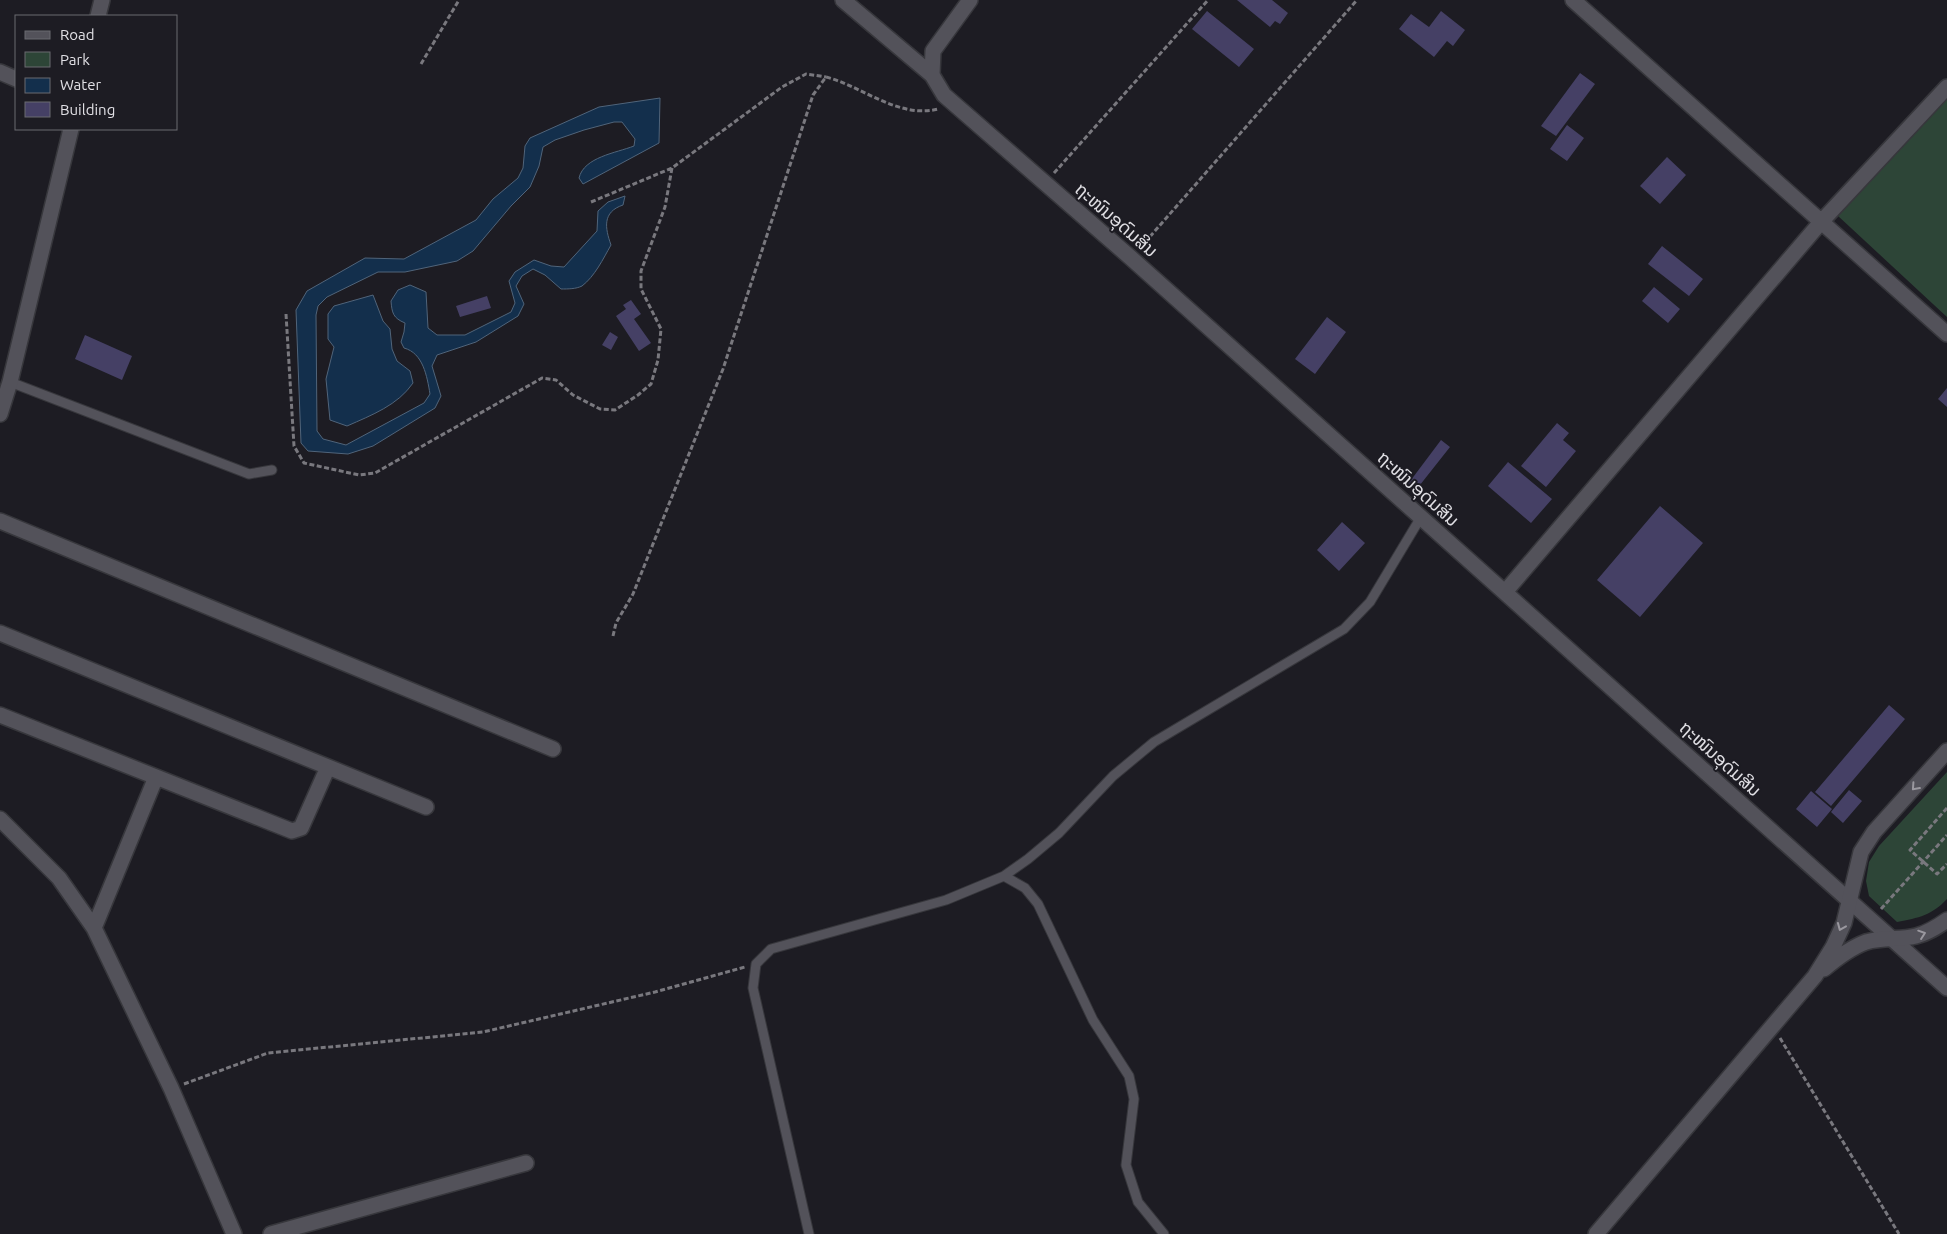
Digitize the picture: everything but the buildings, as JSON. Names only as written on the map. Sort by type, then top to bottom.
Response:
[{"type":"street","points":[[98,15],[102,0]]},
{"type":"street","name":"ຖະໜົນອຸດົມສິນ","points":[[843,0],[932,75],[944,95],[955,105],[1131,258],[1947,988]]},
{"type":"street","points":[[932,75],[933,51],[970,0]]},
{"type":"street","points":[[1573,0],[1947,334]]},
{"type":"street","points":[[0,72],[15,79]]},
{"type":"street","points":[[1505,592],[1822,222],[1947,88]]},
{"type":"street","points":[[0,414],[10,382],[71,130]]},
{"type":"street","points":[[0,521],[553,748]]},
{"type":"street","points":[[0,633],[426,807]]},
{"type":"street","points":[[0,715],[292,831],[301,828],[328,767]]},
{"type":"street","points":[[1815,976],[1840,931],[1861,852],[1874,832],[1947,750]]},
{"type":"street","points":[[94,928],[156,777]]},
{"type":"street","points":[[0,819],[59,878],[94,928],[171,1088],[234,1234]]},
{"type":"street","points":[[1596,1234],[1815,976],[1841,954],[1866,942],[1916,936],[1932,930],[1947,920]]},
{"type":"street","points":[[271,1234],[526,1163]]},
{"type":"lane","points":[[10,382],[249,474],[272,470]]},
{"type":"lane","points":[[809,1234],[753,988],[756,964],[771,949],[946,900],[1004,876],[1059,833],[1113,776],[1154,742],[1344,629],[1370,602],[1421,517]]},
{"type":"lane","points":[[1004,876],[1025,888],[1038,904],[1093,1020],[1128,1076],[1134,1099],[1126,1165],[1138,1202],[1164,1234]]},
{"type":"path","points":[[421,64],[459,0]]},
{"type":"path","points":[[1046,183],[1208,0]]},
{"type":"path","points":[[1131,258],[1358,0]]},
{"type":"path","points":[[591,202],[672,168],[782,87],[806,74],[840,81],[894,106],[926,112],[955,105]]},
{"type":"path","points":[[613,636],[616,623],[633,594],[723,369],[813,95],[826,77]]},
{"type":"path","points":[[286,314],[294,446],[304,463],[359,475],[375,473],[542,378],[556,380],[573,395],[600,409],[614,410],[638,395],[651,384],[658,360],[662,329],[641,289],[641,271],[665,207],[672,168]]},
{"type":"path","points":[[1947,808],[1910,850],[1937,874],[1947,864]]},
{"type":"path","points":[[1871,921],[1947,835]]},
{"type":"path","points":[[171,1088],[268,1053],[483,1032],[655,992],[756,964]]},
{"type":"path","points":[[1773,1026],[1899,1234]]},
{"type":"green space","points":[[1947,96],[1947,317],[1837,215]]},
{"type":"green space","points":[[1947,772],[1947,899],[1936,909],[1925,915],[1897,922],[1869,896],[1866,881],[1869,862],[1879,846]]},
{"type":"water","points":[[660,98],[659,143],[583,184],[579,178],[587,165],[594,160],[634,146],[635,139],[622,122],[614,122],[555,140],[543,147],[539,166],[530,187],[511,206],[473,251],[457,261],[405,272],[378,272],[327,297],[318,306],[316,315],[317,431],[323,439],[346,445],[424,403],[430,394],[420,360],[416,355],[404,348],[401,342],[405,323],[394,315],[391,301],[398,290],[410,285],[426,292],[428,328],[437,335],[465,335],[511,312],[515,303],[509,281],[515,272],[534,260],[551,266],[564,267],[597,231],[598,211],[608,202],[625,196],[623,205],[616,208],[608,216],[607,233],[611,245],[587,282],[575,288],[561,289],[545,275],[533,269],[522,276],[516,286],[524,304],[518,316],[476,342],[437,355],[432,366],[441,396],[435,408],[373,446],[348,454],[308,451],[301,443],[296,310],[307,291],[365,258],[404,259],[476,220],[493,199],[518,178],[523,168],[525,146],[530,138],[599,107]]},
{"type":"water","points":[[373,295],[383,321],[390,329],[392,349],[397,361],[410,371],[413,383],[407,391],[392,403],[347,426],[330,420],[326,379],[334,347],[328,339],[328,314],[334,306]]}]
